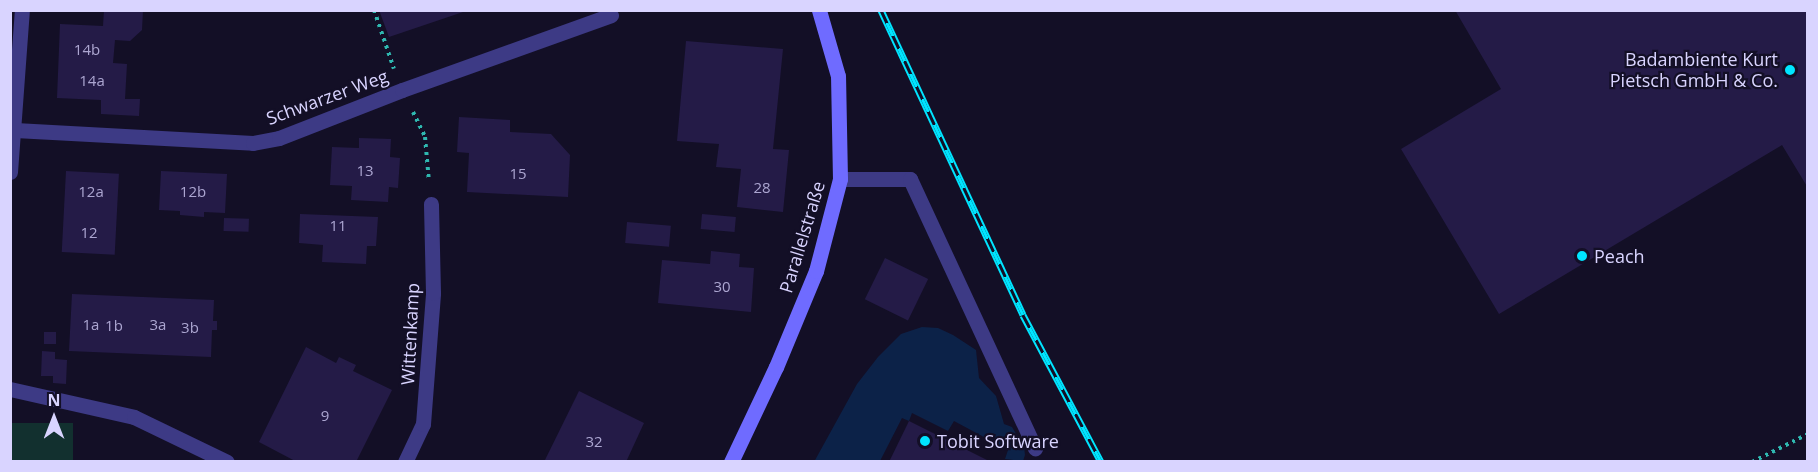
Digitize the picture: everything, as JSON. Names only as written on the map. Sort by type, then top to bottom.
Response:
[{"type":"main road","name":"Parallelstraße","points":[[731,462],[776,368],[816,271],[840,179],[838,76],[819,10]]},
{"type":"street","points":[[10,172],[15,130],[22,10]]},
{"type":"street","name":"Schwarzer Weg","points":[[15,130],[253,143],[279,138],[402,90],[611,15]]},
{"type":"street","points":[[840,179],[910,179],[1035,448]]},
{"type":"street","name":"Wittenkamp","points":[[405,462],[423,424],[433,292],[431,204]]},
{"type":"street","points":[[10,389],[134,417],[227,462]]},
{"type":"path","points":[[1752,462],[1808,434]]},
{"type":"green space","points":[[11,423],[73,423],[73,461],[11,461]]},
{"type":"water","points":[[922,327],[938,328],[976,350],[979,378],[996,396],[1004,424],[1012,427],[1024,447],[1023,461],[1005,459],[1008,450],[954,421],[948,431],[912,413],[909,421],[902,418],[880,461],[814,462],[857,384],[878,357],[901,334]]},
{"type":"building","points":[[104,10],[143,10],[142,30],[130,41],[115,40],[113,63],[127,64],[125,99],[140,99],[139,116],[101,114],[101,100],[57,98],[60,24],[103,26]]},
{"type":"building","points":[[379,10],[466,10],[466,11],[389,37]]},
{"type":"building","points":[[1455,10],[1808,10],[1808,188],[1782,145],[1499,314],[1401,149],[1501,89]]},
{"type":"building","points":[[686,41],[783,49],[773,149],[789,150],[783,212],[737,207],[741,169],[716,167],[719,144],[677,141]]},
{"type":"building","points":[[459,117],[510,120],[510,132],[551,134],[570,155],[568,197],[467,192],[469,153],[457,152]]},
{"type":"building","points":[[359,138],[391,139],[390,157],[400,158],[398,188],[389,187],[388,202],[351,200],[352,186],[330,185],[332,147],[359,148]]},
{"type":"building","points":[[66,171],[119,174],[115,255],[62,252]]},
{"type":"building","points":[[161,171],[227,174],[225,213],[204,212],[204,217],[180,215],[180,211],[159,210]]},
{"type":"building","points":[[300,214],[378,217],[376,246],[367,246],[366,264],[322,262],[323,245],[299,243]]},
{"type":"building","points":[[702,214],[736,217],[735,232],[701,229]]},
{"type":"building","points":[[224,218],[249,219],[249,232],[224,231]]},
{"type":"building","points":[[627,222],[671,226],[669,247],[625,243]]},
{"type":"building","points":[[711,251],[740,254],[739,267],[754,268],[751,312],[658,303],[662,260],[710,264]]},
{"type":"building","points":[[885,258],[928,279],[908,320],[865,299]]},
{"type":"building","points":[[72,294],[214,300],[213,321],[217,321],[217,330],[212,330],[211,357],[69,351]]},
{"type":"building","points":[[44,332],[56,332],[56,344],[44,344]]},
{"type":"building","points":[[306,347],[336,363],[339,357],[356,365],[353,371],[392,390],[356,462],[297,462],[259,442]]},
{"type":"building","points":[[42,351],[55,352],[55,359],[67,360],[66,384],[53,383],[53,376],[41,376]]},
{"type":"building","points":[[579,391],[644,423],[626,462],[544,462]]},
{"type":"building","name":"Tobit Software","points":[[909,421],[991,462],[889,462]]},
{"type":"railway","points":[[881,10],[1023,315],[1101,462]]},
{"type":"place","name":"Badambiente Kurt Pietsch GmbH & Co.","points":[[1790,70]]},
{"type":"place","name":"Peach","points":[[1582,256]]},
{"type":"place","name":"Tobit Software","points":[[925,441]]}]
